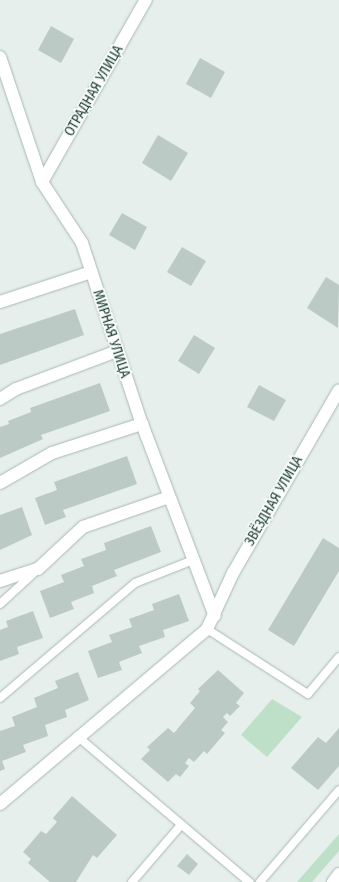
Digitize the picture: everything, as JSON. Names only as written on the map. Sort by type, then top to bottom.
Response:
[{"type":"street","name":"ОТРАДНАЯ УЛИЦА","points":[[42,182],[146,0]]},
{"type":"street","name":"МИРНАЯ УЛИЦА","points":[[0,57],[42,182],[73,227],[91,272],[142,424],[215,616]]},
{"type":"street","points":[[0,302],[91,272]]},
{"type":"street","points":[[0,399],[16,389],[117,351]]},
{"type":"street","name":"ЗВЁЗДНАЯ УЛИЦА","points":[[0,804],[77,736],[207,629],[215,616],[233,573],[339,390]]},
{"type":"street","points":[[0,483],[52,453],[142,424]]},
{"type":"street","points":[[0,581],[38,570],[83,527],[169,497]]},
{"type":"street","points":[[333,882],[339,874]]},
{"type":"lane","points":[[0,698],[135,584],[193,560]]},
{"type":"lane","points":[[0,604],[38,570]]},
{"type":"lane","points":[[207,629],[308,694],[339,657]]},
{"type":"lane","points":[[77,736],[249,882]]},
{"type":"lane","points":[[260,882],[339,790]]},
{"type":"lane","points":[[132,882],[182,825]]},
{"type":"green space","points":[[272,699],[302,717],[267,757],[241,735]]},
{"type":"green space","points":[[339,834],[339,851],[312,882],[297,882]]},
{"type":"building","points":[[51,26],[74,39],[61,63],[38,50]]},
{"type":"building","points":[[200,58],[225,72],[211,98],[186,84]]},
{"type":"building","points":[[158,135],[188,153],[171,181],[142,163]]},
{"type":"building","points":[[122,213],[147,227],[135,250],[109,235]]},
{"type":"building","points":[[182,247],[206,261],[191,286],[167,272]]},
{"type":"building","points":[[326,277],[339,285],[338,328],[307,308]]},
{"type":"building","points":[[75,309],[84,335],[0,365],[0,334]]},
{"type":"building","points":[[194,335],[215,348],[199,374],[178,361]]},
{"type":"building","points":[[100,383],[110,411],[41,435],[43,439],[0,458],[0,427],[9,424],[8,421],[31,412],[30,408]]},
{"type":"building","points":[[259,385],[286,400],[274,421],[247,407]]},
{"type":"building","points":[[127,456],[137,484],[63,510],[66,517],[45,525],[35,498],[57,490],[54,482]]},
{"type":"building","points":[[22,507],[32,535],[0,550],[0,515]]},
{"type":"building","points":[[151,526],[161,552],[114,570],[117,576],[92,586],[94,593],[71,602],[74,609],[50,618],[40,591],[64,582],[61,575],[84,566],[81,559],[106,550],[104,543]]},
{"type":"building","points":[[323,538],[339,548],[339,571],[294,646],[268,630]]},
{"type":"building","points":[[179,594],[189,621],[163,630],[165,637],[139,646],[142,653],[119,662],[122,670],[98,678],[88,651],[112,642],[109,635],[132,627],[129,619],[154,610],[152,604]]},
{"type":"building","points":[[33,611],[43,638],[17,647],[19,654],[0,661],[0,630],[8,627],[6,621]]},
{"type":"building","points":[[218,670],[244,693],[236,703],[240,706],[230,716],[227,713],[223,717],[228,722],[221,730],[225,733],[207,754],[204,751],[194,762],[189,758],[185,763],[189,766],[180,777],[176,774],[168,782],[141,759],[150,750],[147,747],[168,728],[174,733],[195,708],[190,703],[200,691],[198,689]]},
{"type":"building","points":[[78,672],[89,700],[65,710],[67,717],[45,725],[48,736],[23,745],[26,752],[2,761],[5,769],[0,771],[0,731],[15,726],[12,717],[37,707],[34,698],[58,688],[55,681]]},
{"type":"building","points":[[339,728],[339,766],[318,790],[291,768],[318,737],[326,743]]},
{"type":"building","points":[[72,796],[117,835],[97,858],[93,855],[76,882],[50,882],[28,863],[31,859],[23,852],[41,831],[46,834],[57,822],[53,818]]},
{"type":"building","points":[[187,854],[198,864],[189,875],[177,866]]}]
